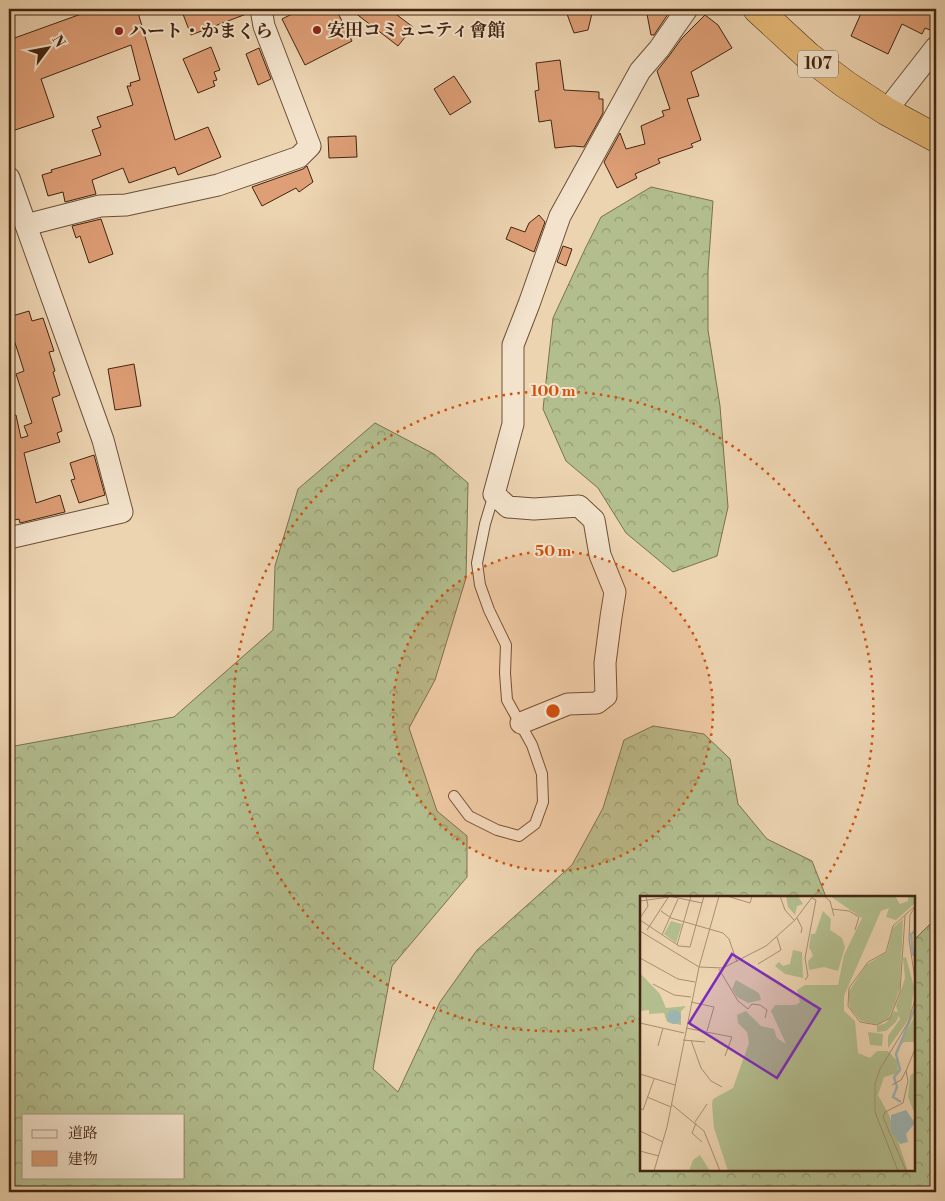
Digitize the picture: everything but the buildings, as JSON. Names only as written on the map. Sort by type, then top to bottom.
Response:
[{"type":"highway","name":"107","points":[[757,9],[808,56],[845,84],[886,111],[936,138]]},
{"type":"street","points":[[26,225],[100,206],[126,205],[218,185],[299,157],[310,146],[264,26],[261,9]]},
{"type":"street","points":[[520,723],[568,704],[597,703],[606,696],[605,663],[615,592],[600,555],[594,520],[579,506],[534,509],[508,507],[494,494],[512,424],[514,344],[560,216],[640,71],[659,48],[686,9]]},
{"type":"street","points":[[886,111],[936,47]]},
{"type":"street","points":[[9,178],[103,440],[122,512],[9,538]]},
{"type":"lane","points":[[454,796],[469,816],[497,830],[519,836],[535,824],[544,802],[542,774],[532,745],[507,700],[505,674],[506,645],[489,610],[480,585],[477,563],[485,524],[494,494]]},
{"type":"green space","points":[[651,187],[713,201],[708,271],[708,330],[720,406],[728,507],[717,556],[673,572],[626,533],[598,488],[566,461],[543,409],[553,318],[585,249],[601,217]]},
{"type":"green space","points":[[375,423],[434,454],[468,483],[466,578],[435,680],[409,728],[437,811],[467,836],[467,877],[392,966],[373,1069],[398,1092],[440,1002],[477,950],[572,865],[603,808],[624,740],[653,726],[704,734],[730,759],[738,804],[767,839],[812,861],[826,896],[640,896],[640,1171],[915,1171],[915,939],[936,918],[936,1192],[9,1192],[9,747],[174,717],[273,630],[275,566],[298,489]]},
{"type":"place","name":"安田コミュニティ會館","points":[[317,30]]},
{"type":"place","name":"ハート・かまくら","points":[[119,31]]}]
